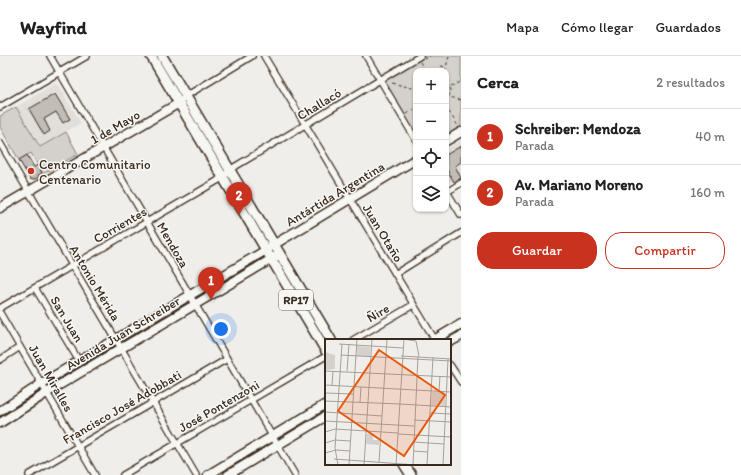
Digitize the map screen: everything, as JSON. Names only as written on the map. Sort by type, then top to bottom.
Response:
[{"type":"main road","name":"RP17","points":[[151,56],[325,349]]},
{"type":"main road","name":"RP17","points":[[162,56],[330,339]]},
{"type":"main road","name":"1 de Mayo","points":[[0,208],[179,103]]},
{"type":"main road","points":[[447,140],[459,129]]},
{"type":"main road","name":"Antártida Argentina","points":[[266,250],[413,161]]},
{"type":"main road","name":"Avenida Juan Schreiber","points":[[0,411],[41,383],[266,250]]},
{"type":"main road","name":"Avenida Juan Schreiber","points":[[0,423],[121,348],[280,254]]},
{"type":"main road","points":[[436,339],[461,324]]},
{"type":"main road","points":[[451,341],[461,336]]},
{"type":"main road","points":[[208,475],[325,405]]},
{"type":"main road","points":[[228,475],[325,417]]},
{"type":"main road","points":[[405,465],[411,475]]},
{"type":"street","name":"Mendoza","points":[[50,56],[295,475]]},
{"type":"street","points":[[0,107],[88,56]]},
{"type":"street","points":[[179,103],[186,96],[252,56]]},
{"type":"street","name":"Juan Otaño","points":[[264,56],[433,339]]},
{"type":"street","points":[[366,56],[413,135]]},
{"type":"street","name":"Challacó","points":[[230,171],[418,58]]},
{"type":"street","name":"Antonio Mérida","points":[[0,143],[196,475]]},
{"type":"street","name":"Corrientes","points":[[0,308],[223,177],[230,171]]},
{"type":"street","points":[[449,189],[461,183]]},
{"type":"street","points":[[449,196],[461,215]]},
{"type":"street","points":[[395,274],[461,233]]},
{"type":"street","name":"San Juan","points":[[36,288],[79,361]]},
{"type":"street","name":"Ñire","points":[[355,339],[413,305]]},
{"type":"street","name":"Juan Miralles","points":[[0,313],[95,475]]},
{"type":"street","points":[[0,360],[20,347]]},
{"type":"street","name":"José Pontenzoni","points":[[123,475],[325,357]]},
{"type":"street","name":"Francisco José Adobbati","points":[[28,475],[227,359]]},
{"type":"street","points":[[451,367],[461,382]]},
{"type":"path","points":[[441,66],[446,67],[449,56]]},
{"type":"path","points":[[418,58],[423,68]]},
{"type":"path","points":[[461,81],[451,87],[449,97],[461,100]]},
{"type":"path","points":[[392,83],[413,88]]},
{"type":"path","points":[[406,114],[413,110]]},
{"type":"path","points":[[449,112],[459,129]]},
{"type":"shaded area","points":[[425,56],[461,56],[461,128],[449,135],[449,68],[413,68],[413,130],[385,83],[387,79]]},
{"type":"shaded area","points":[[54,84],[59,85],[81,123],[40,147],[16,107]]},
{"type":"shaded area","points":[[16,107],[40,147],[66,132],[78,154],[43,174],[31,153],[19,160],[0,127],[0,116]]},
{"type":"shaded area","points":[[461,140],[461,178],[453,182],[449,182],[449,147]]},
{"type":"building","points":[[55,94],[70,119],[63,123],[56,112],[44,119],[50,131],[44,135],[29,109]]},
{"type":"building","points":[[461,146],[461,162],[455,166],[461,178],[454,182],[449,173],[449,153]]},
{"type":"building","name":"Centro Comunitario Centenario","points":[[27,155],[34,167],[38,165],[42,173],[38,175],[39,177],[33,180],[30,179],[19,160]]},
{"type":"place","name":"Centro Comunitario Centenario","points":[[31,171]]},
{"type":"place","name":"Av. Mariano Moreno","points":[[239,215]]},
{"type":"place","name":"Schreiber: Mendoza","points":[[211,300]]}]
